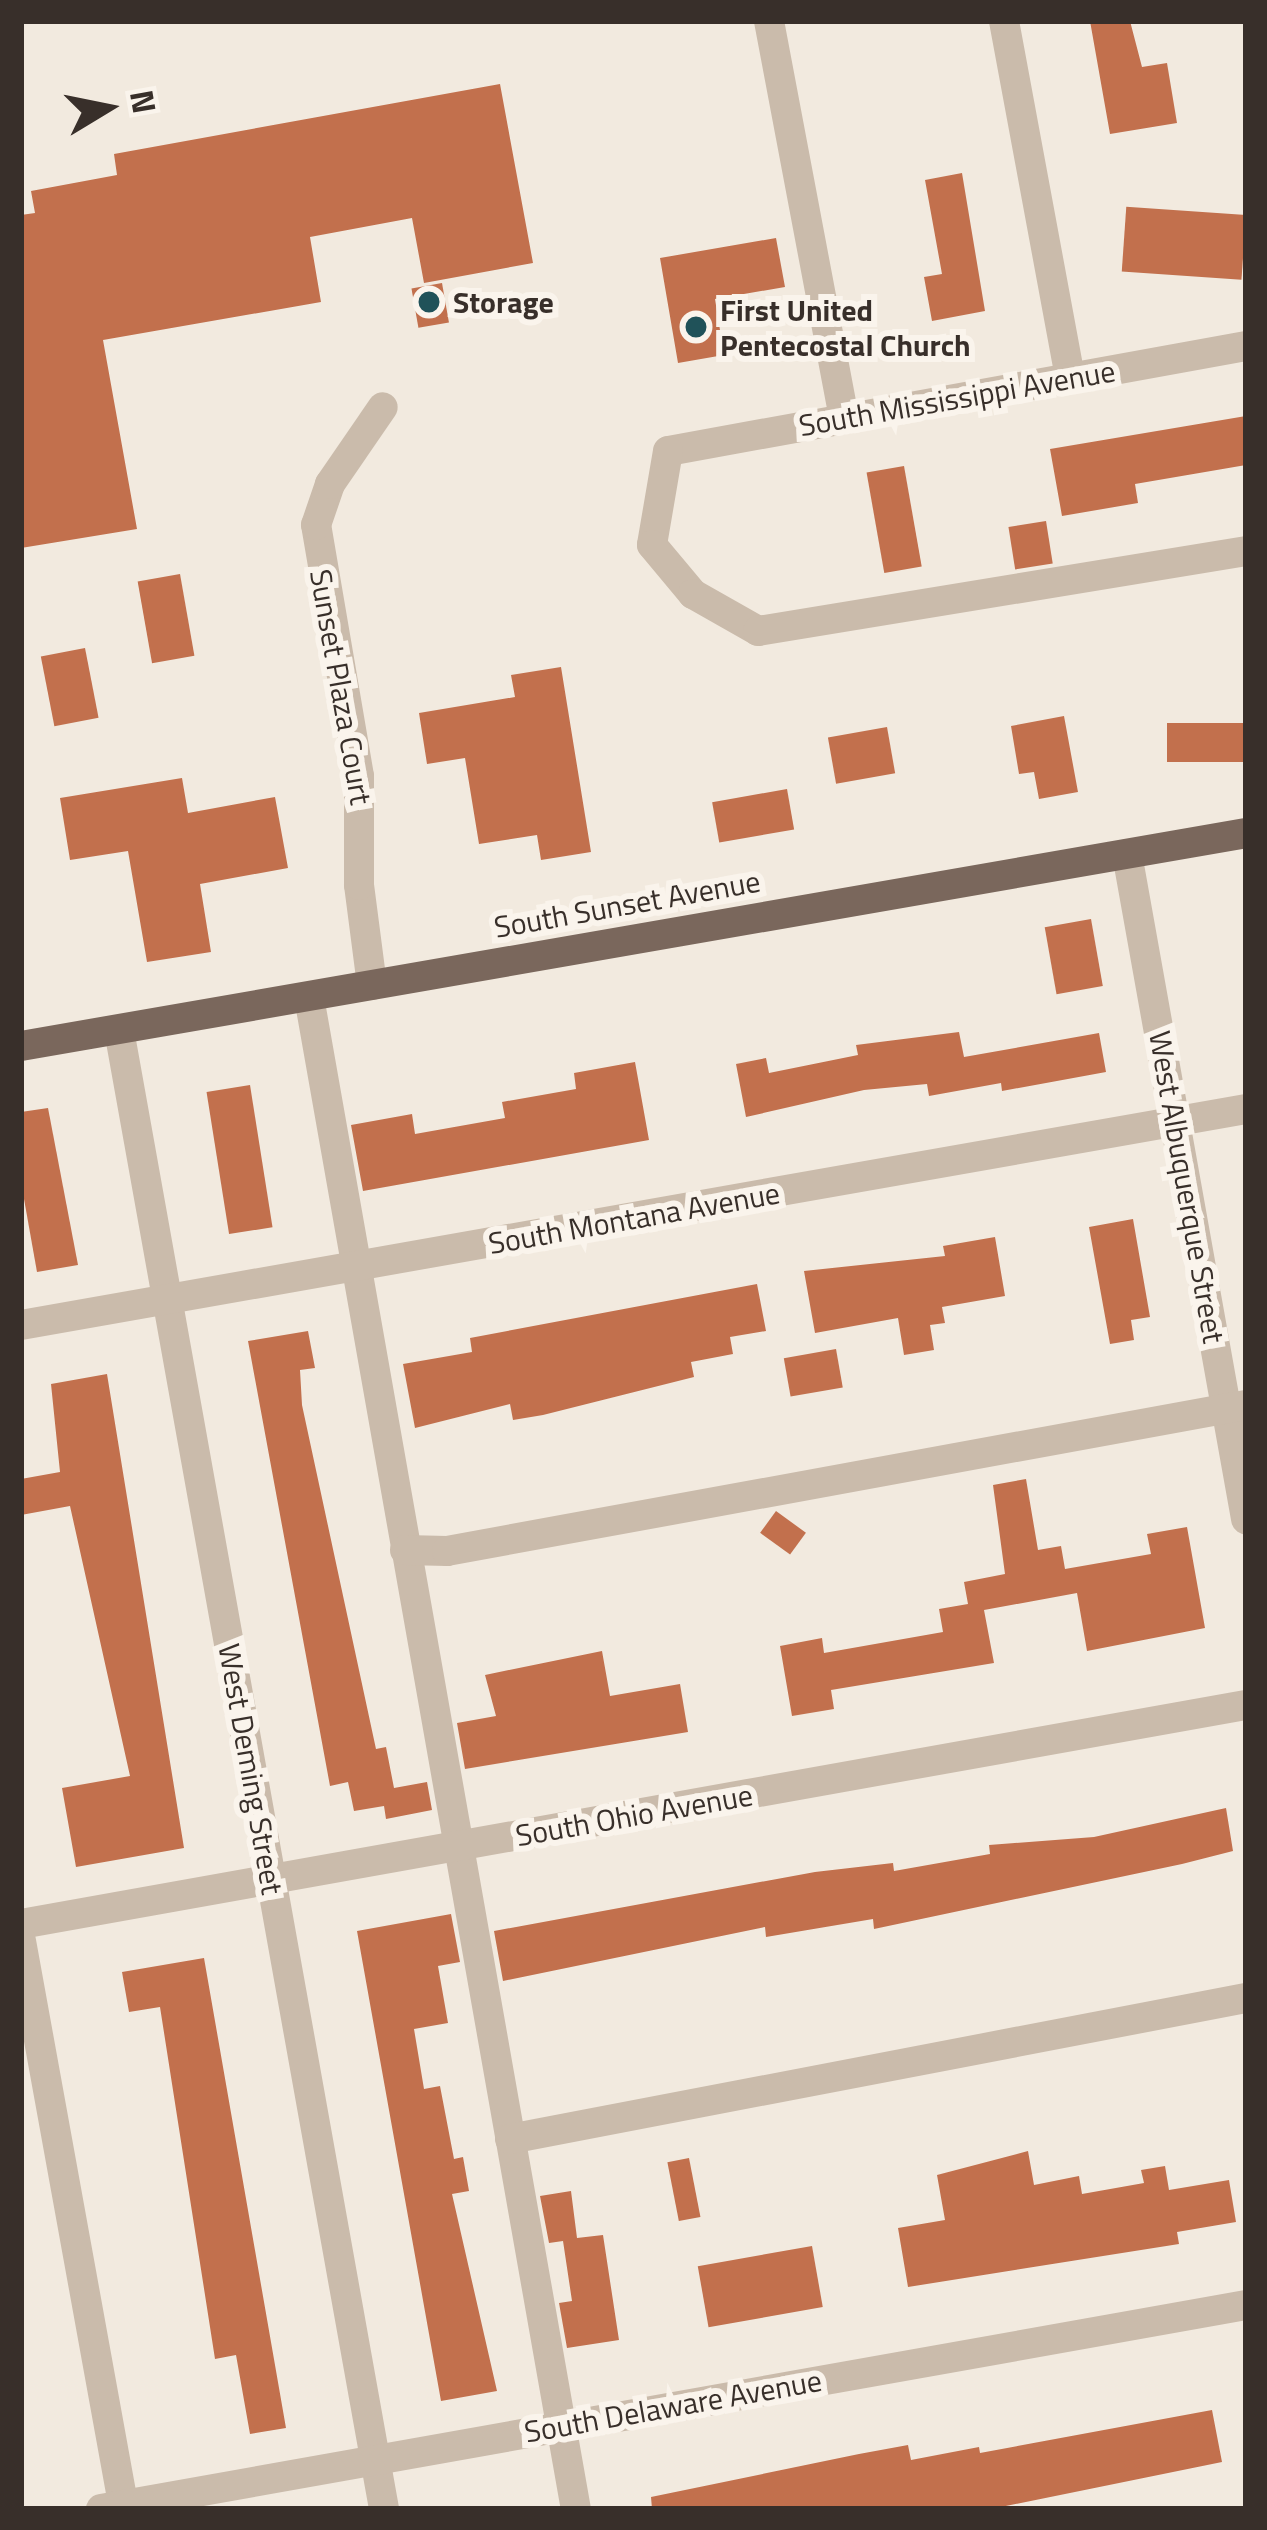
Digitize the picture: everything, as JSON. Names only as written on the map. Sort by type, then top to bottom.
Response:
[{"type":"main road","name":"South Sunset Avenue","points":[[21,1046],[1246,833]]},
{"type":"street","points":[[769,21],[844,419]]},
{"type":"street","points":[[1004,21],[1070,378]]},
{"type":"street","name":"South Mississippi Avenue","points":[[1246,346],[668,451],[652,544],[693,594],[758,631],[1246,551]]},
{"type":"street","name":"Sunset Plaza Court","points":[[372,986],[359,885],[359,776],[316,525],[330,484],[383,407]]},
{"type":"street","name":"West Albuquerque Street","points":[[1127,854],[1175,1121],[1236,1407],[1246,1520]]},
{"type":"street","points":[[309,997],[576,2509]]},
{"type":"street","name":"West Deming Street","points":[[119,1030],[384,2509]]},
{"type":"street","name":"South Montana Avenue","points":[[21,1325],[1246,1109]]},
{"type":"street","points":[[405,1550],[471,1546],[1236,1407]]},
{"type":"street","name":"South Ohio Avenue","points":[[21,1924],[1246,1705]]},
{"type":"street","points":[[21,1941],[116,2508]]},
{"type":"street","points":[[510,2139],[1246,1998]]},
{"type":"street","name":"South Delaware Avenue","points":[[116,2508],[1246,2305]]},
{"type":"building","points":[[1090,21],[1130,21],[1142,67],[1167,63],[1177,123],[1110,134]]},
{"type":"building","points":[[500,84],[533,263],[424,283],[412,218],[310,237],[321,302],[103,340],[137,529],[21,548],[21,215],[35,213],[31,191],[117,175],[114,154]]},
{"type":"building","points":[[962,173],[985,311],[932,321],[924,277],[942,274],[925,180]]},
{"type":"building","points":[[1126,207],[1246,215],[1241,280],[1122,271]]},
{"type":"building","name":"First United Pentecostal Church","points":[[776,238],[785,287],[715,299],[724,355],[678,363],[660,258]]},
{"type":"building","points":[[442,283],[449,322],[418,328],[411,288]]},
{"type":"building","points":[[1246,416],[1246,465],[1135,484],[1138,503],[1062,516],[1050,449]]},
{"type":"building","points":[[904,466],[922,566],[884,573],[867,473]]},
{"type":"building","points":[[1046,521],[1053,563],[1015,569],[1008,527]]},
{"type":"building","points":[[180,574],[194,656],[152,663],[138,581]]},
{"type":"building","points":[[85,648],[99,718],[54,726],[41,657]]},
{"type":"building","points":[[561,667],[591,852],[541,860],[537,835],[479,844],[465,758],[427,764],[419,713],[515,697],[511,675]]},
{"type":"building","points":[[1064,716],[1078,792],[1039,799],[1034,772],[1019,774],[1011,726]]},
{"type":"building","points":[[1167,723],[1246,723],[1246,762],[1167,762]]},
{"type":"building","points":[[887,727],[895,773],[836,784],[828,737]]},
{"type":"building","points":[[182,778],[188,813],[275,797],[288,868],[200,884],[211,952],[147,962],[128,851],[70,860],[60,798]]},
{"type":"building","points":[[787,789],[794,829],[719,843],[712,802]]},
{"type":"building","points":[[1091,919],[1103,986],[1057,994],[1045,927]]},
{"type":"building","points":[[959,1032],[964,1057],[1099,1033],[1106,1072],[1002,1091],[1001,1083],[929,1096],[927,1084],[864,1090],[746,1117],[736,1064],[766,1058],[769,1073],[858,1055],[856,1045]]},
{"type":"building","points":[[635,1062],[649,1140],[363,1191],[351,1125],[412,1114],[415,1134],[505,1118],[502,1102],[576,1089],[574,1073]]},
{"type":"building","points":[[250,1085],[273,1227],[229,1234],[207,1092]]},
{"type":"building","points":[[48,1108],[78,1265],[37,1272],[21,1182],[21,1112]]},
{"type":"building","points":[[1133,1219],[1150,1317],[1131,1320],[1134,1340],[1110,1344],[1089,1227]]},
{"type":"building","points":[[995,1237],[1005,1296],[942,1307],[945,1323],[930,1325],[934,1350],[904,1355],[898,1318],[815,1333],[804,1271],[945,1256],[943,1246]]},
{"type":"building","points":[[757,1284],[766,1331],[730,1337],[733,1354],[691,1362],[694,1377],[543,1415],[513,1420],[510,1404],[415,1428],[403,1364],[472,1352],[470,1338]]},
{"type":"building","points":[[308,1331],[315,1368],[300,1370],[302,1405],[376,1749],[386,1747],[394,1788],[427,1782],[432,1810],[386,1819],[384,1806],[354,1811],[348,1782],[330,1786],[248,1341]]},
{"type":"building","points":[[836,1349],[843,1387],[791,1397],[784,1358]]},
{"type":"building","points":[[107,1374],[184,1848],[76,1867],[62,1788],[130,1776],[70,1506],[21,1515],[21,1479],[60,1472],[51,1384]]},
{"type":"building","points":[[1026,1479],[1038,1550],[1061,1546],[1065,1569],[1151,1554],[1147,1534],[1187,1527],[1205,1628],[1087,1651],[1077,1593],[984,1610],[994,1663],[831,1690],[834,1709],[792,1716],[780,1646],[822,1638],[824,1653],[943,1632],[939,1609],[968,1604],[964,1582],[1005,1574],[993,1485]]},
{"type":"building","points":[[776,1511],[806,1533],[790,1555],[760,1533]]},
{"type":"building","points":[[602,1651],[610,1696],[680,1684],[688,1732],[465,1769],[457,1723],[496,1716],[485,1675]]},
{"type":"building","points":[[1226,1808],[1233,1851],[1182,1864],[874,1929],[873,1919],[766,1937],[765,1927],[503,1981],[494,1931],[815,1872],[893,1863],[894,1871],[990,1854],[989,1845],[1094,1837]]},
{"type":"building","points":[[451,1914],[460,1962],[438,1966],[448,2023],[414,2029],[424,2089],[440,2086],[454,2159],[463,2157],[469,2191],[452,2194],[497,2391],[441,2401],[357,1931]]},
{"type":"building","points":[[204,1958],[286,2428],[250,2434],[236,2355],[215,2359],[160,2007],[129,2012],[122,1972]]},
{"type":"building","points":[[1028,2151],[1034,2185],[1079,2176],[1082,2194],[1144,2183],[1141,2170],[1165,2166],[1169,2190],[1229,2180],[1236,2222],[1177,2232],[1179,2244],[908,2287],[898,2228],[945,2220],[937,2175]]},
{"type":"building","points":[[689,2158],[700,2217],[679,2221],[667,2162]]},
{"type":"building","points":[[571,2191],[577,2238],[603,2235],[619,2340],[567,2348],[559,2303],[572,2301],[563,2241],[549,2243],[540,2196]]},
{"type":"building","points":[[812,2246],[823,2307],[709,2327],[698,2266]]},
{"type":"building","points":[[1212,2410],[1222,2462],[991,2509],[652,2509],[651,2497],[908,2445],[911,2460],[979,2447],[980,2453]]},
{"type":"place","name":"Storage","points":[[429,302]]},
{"type":"place","name":"First United Pentecostal Church","points":[[696,327]]}]
